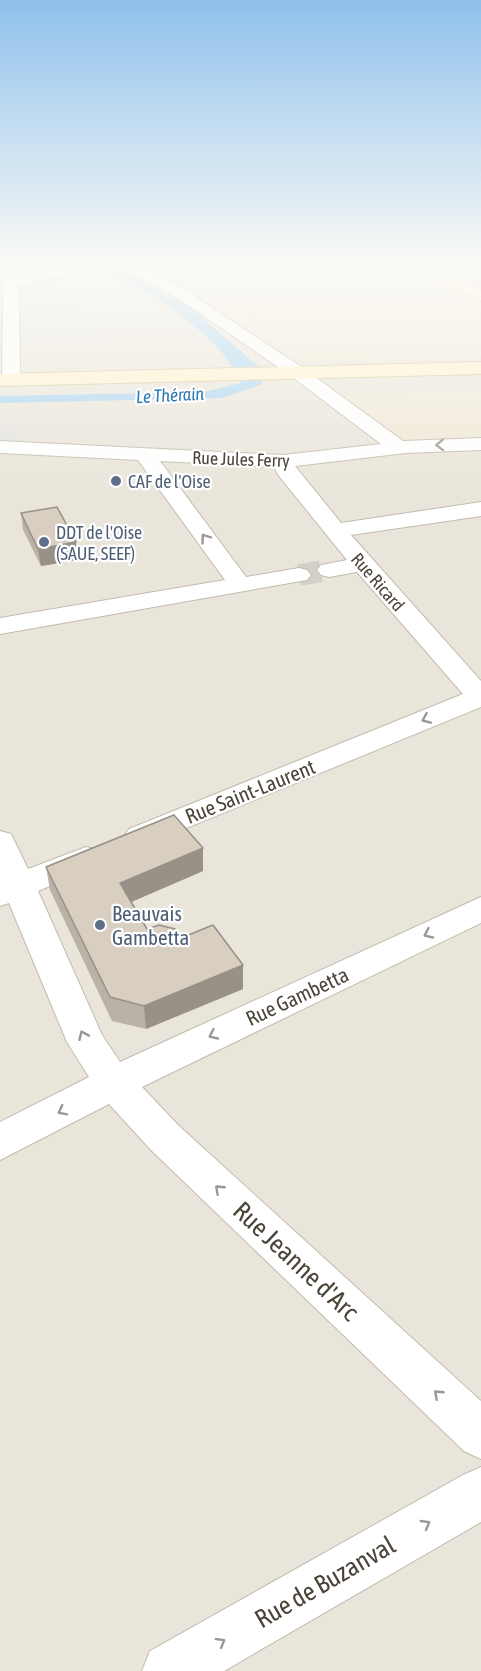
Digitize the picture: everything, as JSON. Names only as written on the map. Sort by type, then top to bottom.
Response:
[{"type":"main road","points":[[301,375],[481,368]]},
{"type":"main road","points":[[5,380],[231,375],[481,374]]},
{"type":"street","points":[[5,380],[7,340]]},
{"type":"street","points":[[249,340],[301,375],[398,447]]},
{"type":"street","name":"Rue Jules Ferry","points":[[0,447],[283,461],[398,447],[481,444]]},
{"type":"street","points":[[145,455],[240,585]]},
{"type":"street","name":"Rue Ricard","points":[[283,461],[286,472],[334,531],[481,697]]},
{"type":"street","points":[[334,531],[480,510]]},
{"type":"street","points":[[329,570],[363,564]]},
{"type":"street","points":[[0,626],[299,575]]},
{"type":"street","name":"Rue Saint-Laurent","points":[[10,891],[481,697]]},
{"type":"street","name":"Rue Jeanne d'Arc","points":[[0,842],[10,891],[86,1042],[114,1084],[165,1138],[481,1434]]},
{"type":"street","name":"Rue Gambetta","points":[[0,1142],[164,1058],[481,909]]},
{"type":"street","name":"Rue de Buzanval","points":[[170,1671],[481,1493]]},
{"type":"shaded area","points":[[0,340],[481,340],[481,1671],[0,1671]]},
{"type":"shaded area","points":[[19,340],[105,341],[19,342]]},
{"type":"shaded area","points":[[261,340],[481,340],[481,356],[300,362],[289,359]]},
{"type":"shaded area","points":[[481,391],[481,440],[400,440],[337,395]]},
{"type":"shaded area","points":[[26,425],[18,441],[0,440],[0,426]]},
{"type":"water","name":"Le Thérain","points":[[209,340],[228,340],[259,367],[255,369],[262,384],[223,398],[0,403],[0,396],[204,392],[241,383],[217,347]]},
{"type":"building","points":[[57,507],[76,542],[38,549],[21,513]]},
{"type":"building","name":"Beauvais Gambetta","points":[[174,815],[203,848],[120,883],[147,929],[159,925],[175,929],[181,938],[213,925],[243,965],[144,1006],[110,997],[46,867]]},
{"type":"tunnel","points":[[299,575],[329,570]]},
{"type":"place","name":"CAF de l'Oise","points":[[116,481]]},
{"type":"place","name":"DDT de l'Oise (SAUE, SEEF)","points":[[44,542]]},
{"type":"place","name":"Beauvais Gambetta","points":[[100,925]]}]
